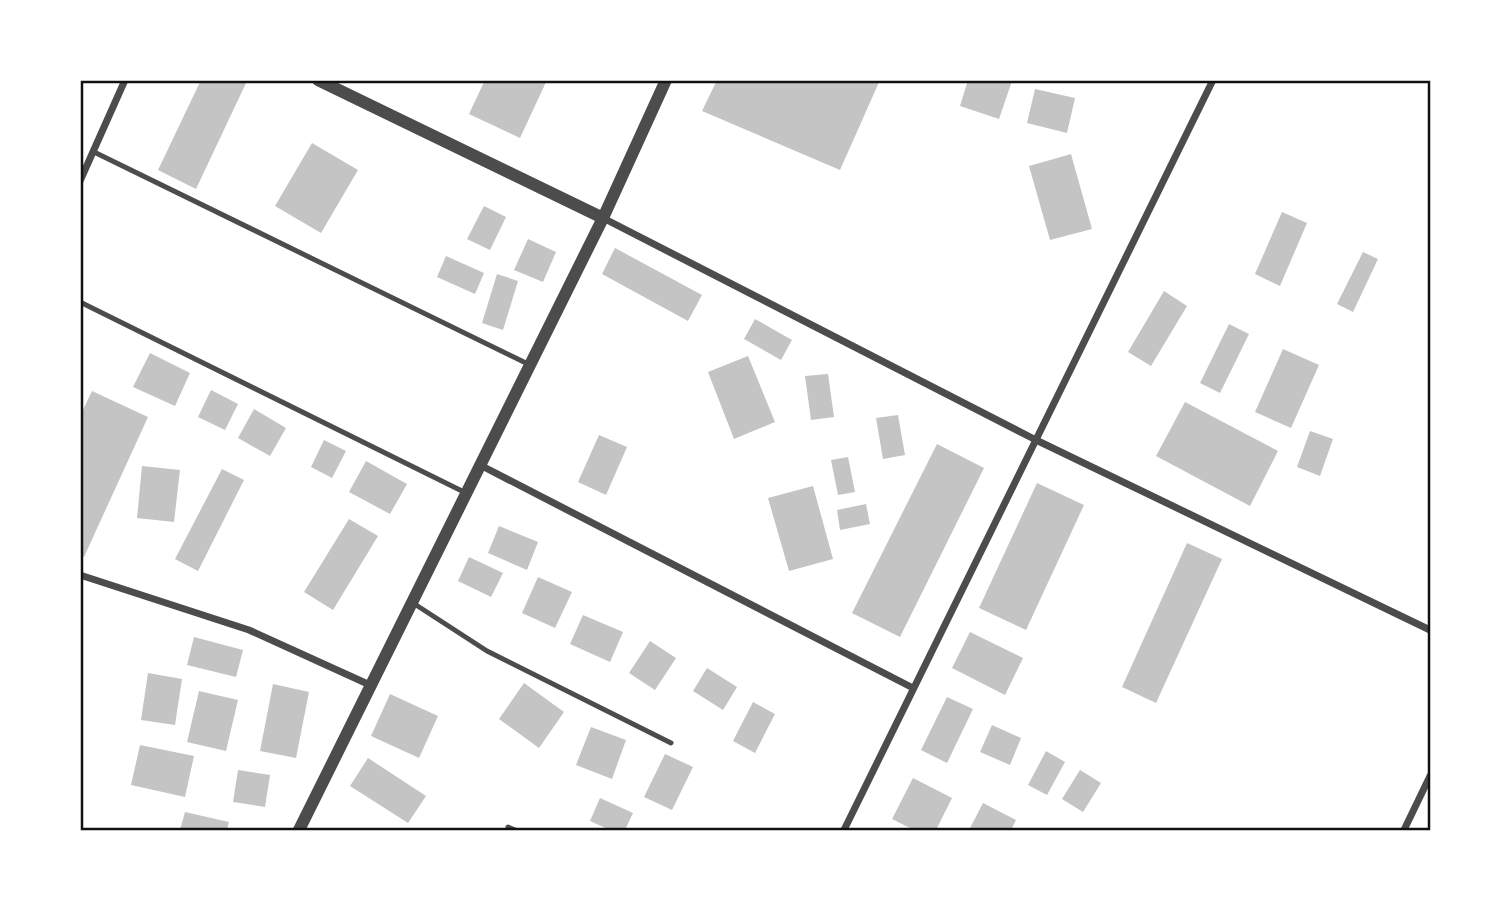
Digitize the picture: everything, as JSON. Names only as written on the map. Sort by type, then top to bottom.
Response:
[{"type":"street","points":[[80,181],[125,80]]},
{"type":"street","points":[[318,80],[603,218],[1035,440],[1430,630]]},
{"type":"street","points":[[299,831],[410,601],[603,218],[667,80]]},
{"type":"street","points":[[844,831],[1213,80]]},
{"type":"street","points":[[480,464],[913,688]]},
{"type":"street","points":[[80,575],[249,630],[370,685]]},
{"type":"street","points":[[1404,831],[1430,776]]},
{"type":"lane","points":[[94,152],[528,365]]},
{"type":"lane","points":[[80,302],[466,493]]},
{"type":"lane","points":[[410,601],[487,651],[671,743]]},
{"type":"lane","points":[[508,827],[515,831]]},
{"type":"building","points":[[201,80],[247,81],[196,189],[158,170]]},
{"type":"building","points":[[485,80],[547,80],[520,138],[469,114]]},
{"type":"building","points":[[717,80],[880,80],[840,170],[702,111]]},
{"type":"building","points":[[968,80],[1012,81],[999,119],[960,106]]},
{"type":"building","points":[[1035,89],[1075,98],[1067,133],[1027,123]]},
{"type":"building","points":[[312,143],[358,170],[321,233],[275,206]]},
{"type":"building","points":[[1071,154],[1092,229],[1050,240],[1029,166]]},
{"type":"building","points":[[484,206],[506,217],[490,250],[467,239]]},
{"type":"building","points":[[1282,212],[1307,223],[1280,286],[1255,274]]},
{"type":"building","points":[[528,239],[556,252],[543,282],[514,270]]},
{"type":"building","points":[[615,248],[702,295],[688,321],[602,274]]},
{"type":"building","points":[[1363,252],[1378,259],[1353,312],[1337,304]]},
{"type":"building","points":[[446,256],[484,273],[475,294],[437,277]]},
{"type":"building","points":[[497,274],[518,281],[503,330],[482,323]]},
{"type":"building","points":[[1164,291],[1187,306],[1151,366],[1128,352]]},
{"type":"building","points":[[755,319],[792,340],[781,360],[744,339]]},
{"type":"building","points":[[1229,324],[1249,334],[1220,393],[1200,383]]},
{"type":"building","points":[[1283,349],[1319,365],[1291,428],[1255,412]]},
{"type":"building","points":[[150,353],[190,373],[175,406],[133,387]]},
{"type":"building","points":[[748,356],[775,422],[734,439],[708,372]]},
{"type":"building","points":[[828,374],[834,417],[811,420],[805,376]]},
{"type":"building","points":[[211,390],[238,404],[225,430],[198,417]]},
{"type":"building","points":[[92,391],[148,417],[84,557],[80,556],[80,416]]},
{"type":"building","points":[[1185,402],[1278,451],[1250,506],[1156,456]]},
{"type":"building","points":[[254,409],[286,428],[270,456],[238,438]]},
{"type":"building","points":[[898,415],[905,455],[883,459],[876,418]]},
{"type":"building","points":[[1310,431],[1333,439],[1320,476],[1297,467]]},
{"type":"building","points":[[599,435],[627,447],[606,495],[578,482]]},
{"type":"building","points":[[324,440],[346,451],[332,478],[311,467]]},
{"type":"building","points":[[937,444],[984,468],[900,637],[852,613]]},
{"type":"building","points":[[848,457],[855,492],[838,495],[831,460]]},
{"type":"building","points":[[366,461],[407,484],[390,514],[349,492]]},
{"type":"building","points":[[142,466],[180,470],[174,522],[137,518]]},
{"type":"building","points":[[222,469],[244,480],[198,571],[175,559]]},
{"type":"building","points":[[1037,483],[1084,505],[1026,630],[979,608]]},
{"type":"building","points":[[813,486],[833,559],[789,571],[768,498]]},
{"type":"building","points":[[866,504],[870,524],[840,530],[837,510]]},
{"type":"building","points":[[349,519],[378,536],[333,610],[304,592]]},
{"type":"building","points":[[499,526],[538,542],[527,570],[488,553]]},
{"type":"building","points":[[1187,543],[1222,559],[1156,703],[1122,687]]},
{"type":"building","points":[[469,557],[503,573],[491,597],[458,581]]},
{"type":"building","points":[[538,577],[572,592],[555,628],[522,613]]},
{"type":"building","points":[[583,615],[623,632],[610,662],[570,644]]},
{"type":"building","points":[[970,632],[1023,658],[1005,695],[952,668]]},
{"type":"building","points":[[194,637],[243,650],[236,677],[187,665]]},
{"type":"building","points":[[650,641],[676,658],[655,690],[629,673]]},
{"type":"building","points":[[707,668],[737,687],[723,710],[693,691]]},
{"type":"building","points":[[148,673],[182,679],[175,725],[141,720]]},
{"type":"building","points":[[524,683],[564,712],[539,748],[499,719]]},
{"type":"building","points":[[273,684],[309,692],[296,758],[260,751]]},
{"type":"building","points":[[199,691],[238,700],[226,751],[187,742]]},
{"type":"building","points":[[390,694],[438,716],[419,758],[371,736]]},
{"type":"building","points":[[947,697],[973,709],[947,763],[921,750]]},
{"type":"building","points":[[753,702],[775,714],[755,753],[733,741]]},
{"type":"building","points":[[992,725],[1021,738],[1010,765],[980,752]]},
{"type":"building","points":[[591,727],[626,740],[612,779],[576,765]]},
{"type":"building","points":[[140,745],[194,756],[185,797],[131,785]]},
{"type":"building","points":[[1046,751],[1065,762],[1047,795],[1028,785]]},
{"type":"building","points":[[665,754],[693,767],[672,810],[644,797]]},
{"type":"building","points":[[368,758],[426,796],[408,823],[350,786]]},
{"type":"building","points":[[238,770],[270,775],[265,807],[233,802]]},
{"type":"building","points":[[1080,770],[1101,783],[1083,812],[1062,799]]},
{"type":"building","points":[[913,778],[952,798],[936,830],[914,830],[892,819]]},
{"type":"building","points":[[600,798],[633,813],[625,830],[610,830],[590,821]]},
{"type":"building","points":[[983,803],[1016,820],[1011,830],[969,830]]},
{"type":"building","points":[[185,812],[229,822],[227,830],[180,830]]}]
